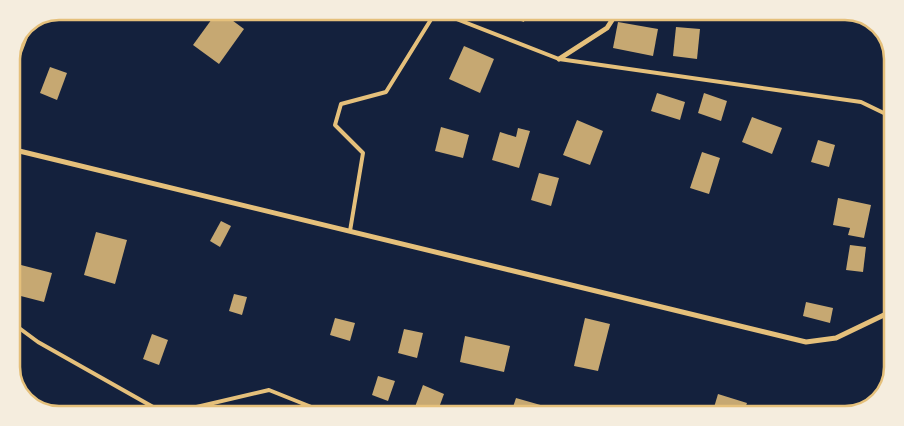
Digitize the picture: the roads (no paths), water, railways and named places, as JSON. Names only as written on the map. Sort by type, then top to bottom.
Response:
[{"type":"street","points":[[558,59],[607,28],[612,20]]},
{"type":"street","points":[[20,151],[806,342],[836,338],[884,317]]},
{"type":"lane","points":[[350,231],[364,153],[335,125],[341,104],[386,92],[431,20]]},
{"type":"lane","points":[[459,20],[558,59],[861,102],[884,113]]},
{"type":"lane","points":[[20,329],[38,342],[151,406]]},
{"type":"lane","points":[[201,406],[269,390],[309,406]]}]
